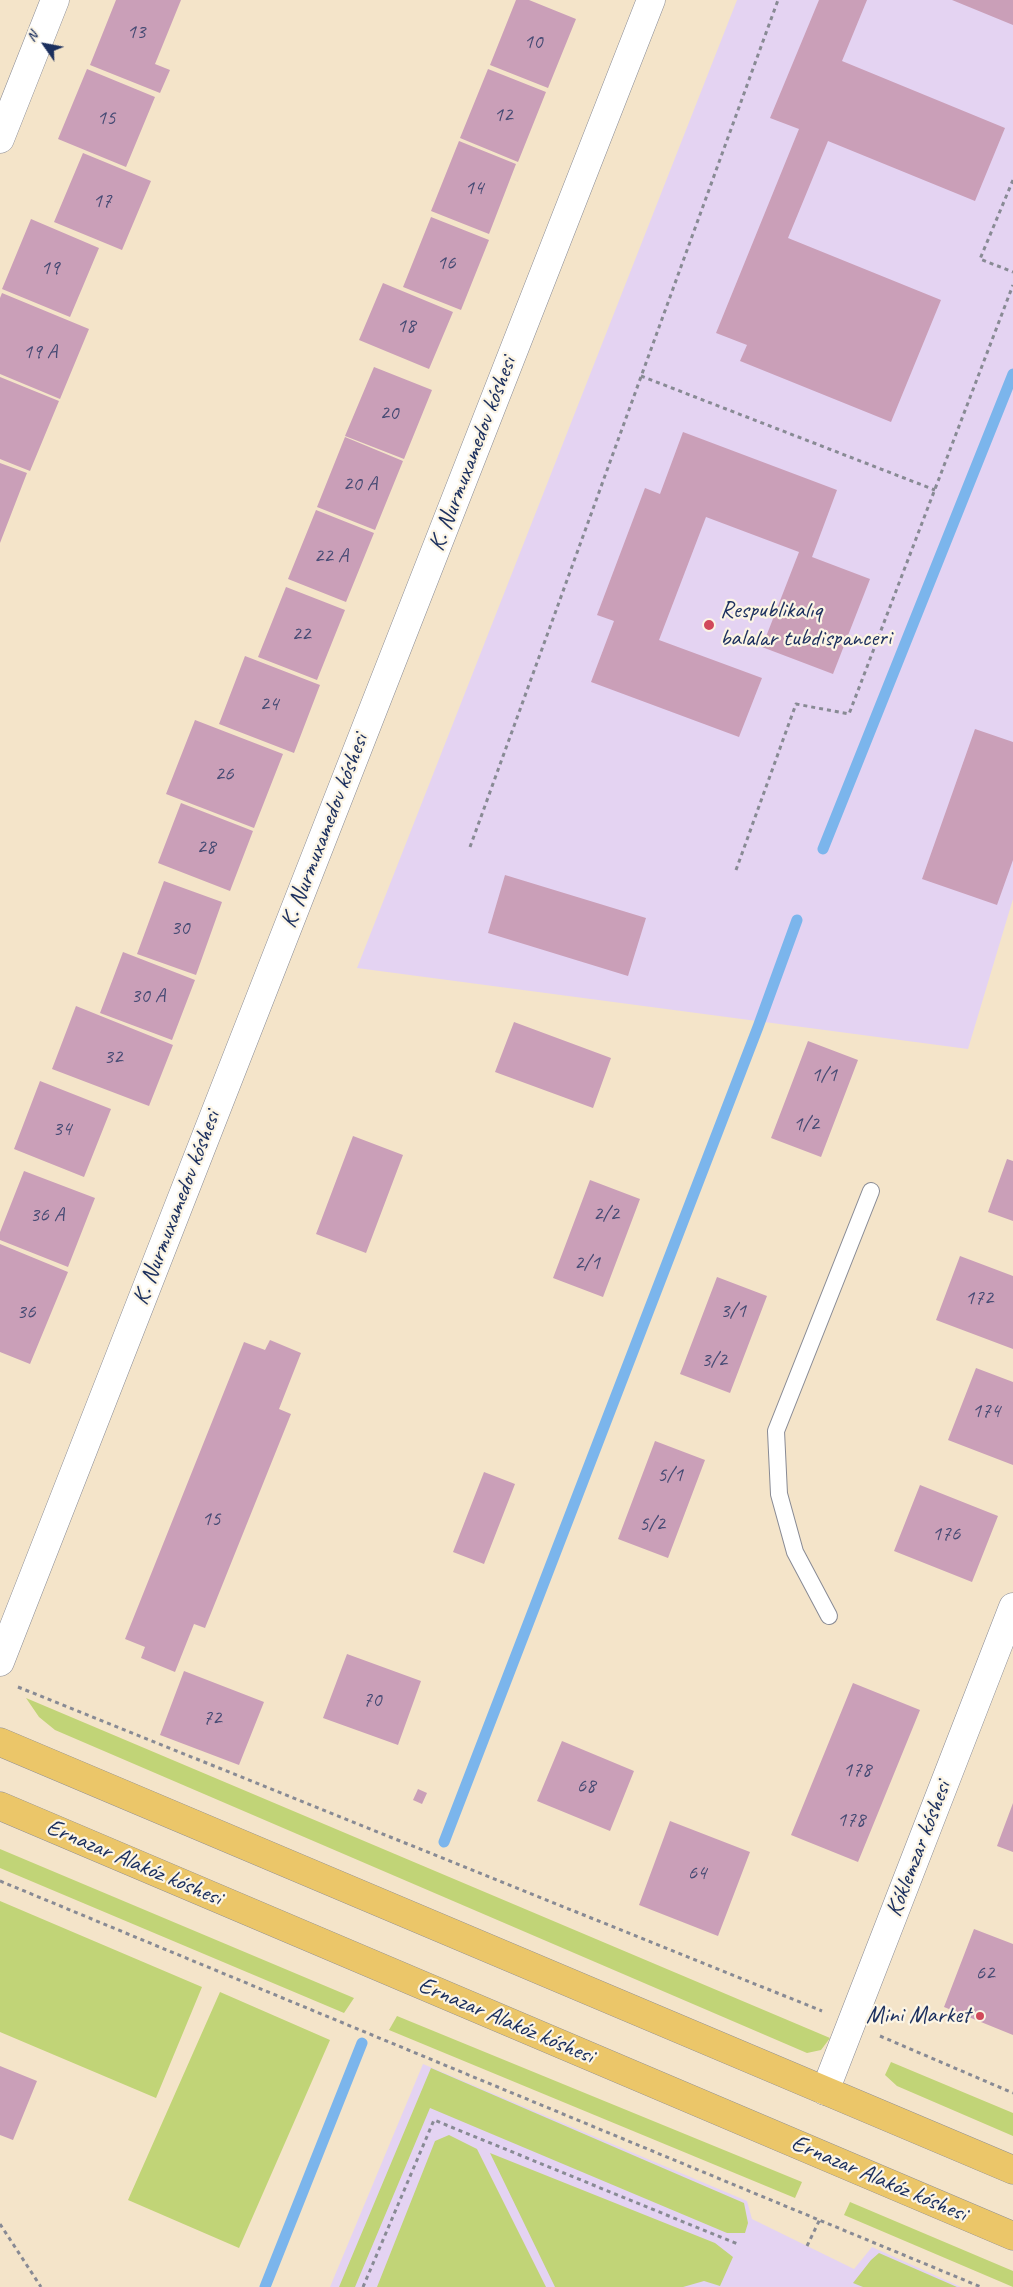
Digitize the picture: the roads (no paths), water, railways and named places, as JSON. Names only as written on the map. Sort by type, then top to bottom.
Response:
[{"type":"main road","points":[[0,1742],[1013,2170]]},
{"type":"main road","name":"Ernazar Alakóz kóshesi","points":[[0,1806],[1013,2236]]},
{"type":"street","points":[[0,139],[55,0]]},
{"type":"street","name":"K. Nurmuxamedov kóshesi","points":[[5,1673],[651,0]]},
{"type":"street","name":"Kóklemzar kóshesi","points":[[825,2090],[1013,1608]]},
{"type":"lane","points":[[829,1616],[795,1552],[779,1494],[776,1431],[870,1191]]},
{"type":"waterway","points":[[823,849],[1013,374]]},
{"type":"waterway","points":[[444,1842],[758,1027],[797,920]]},
{"type":"waterway","points":[[265,2287],[362,2043]]},
{"type":"place","name":"Respublikalıq balalar tubdispanceri","points":[[709,625]]},
{"type":"place","name":"Mini Market","points":[[980,2016]]}]
